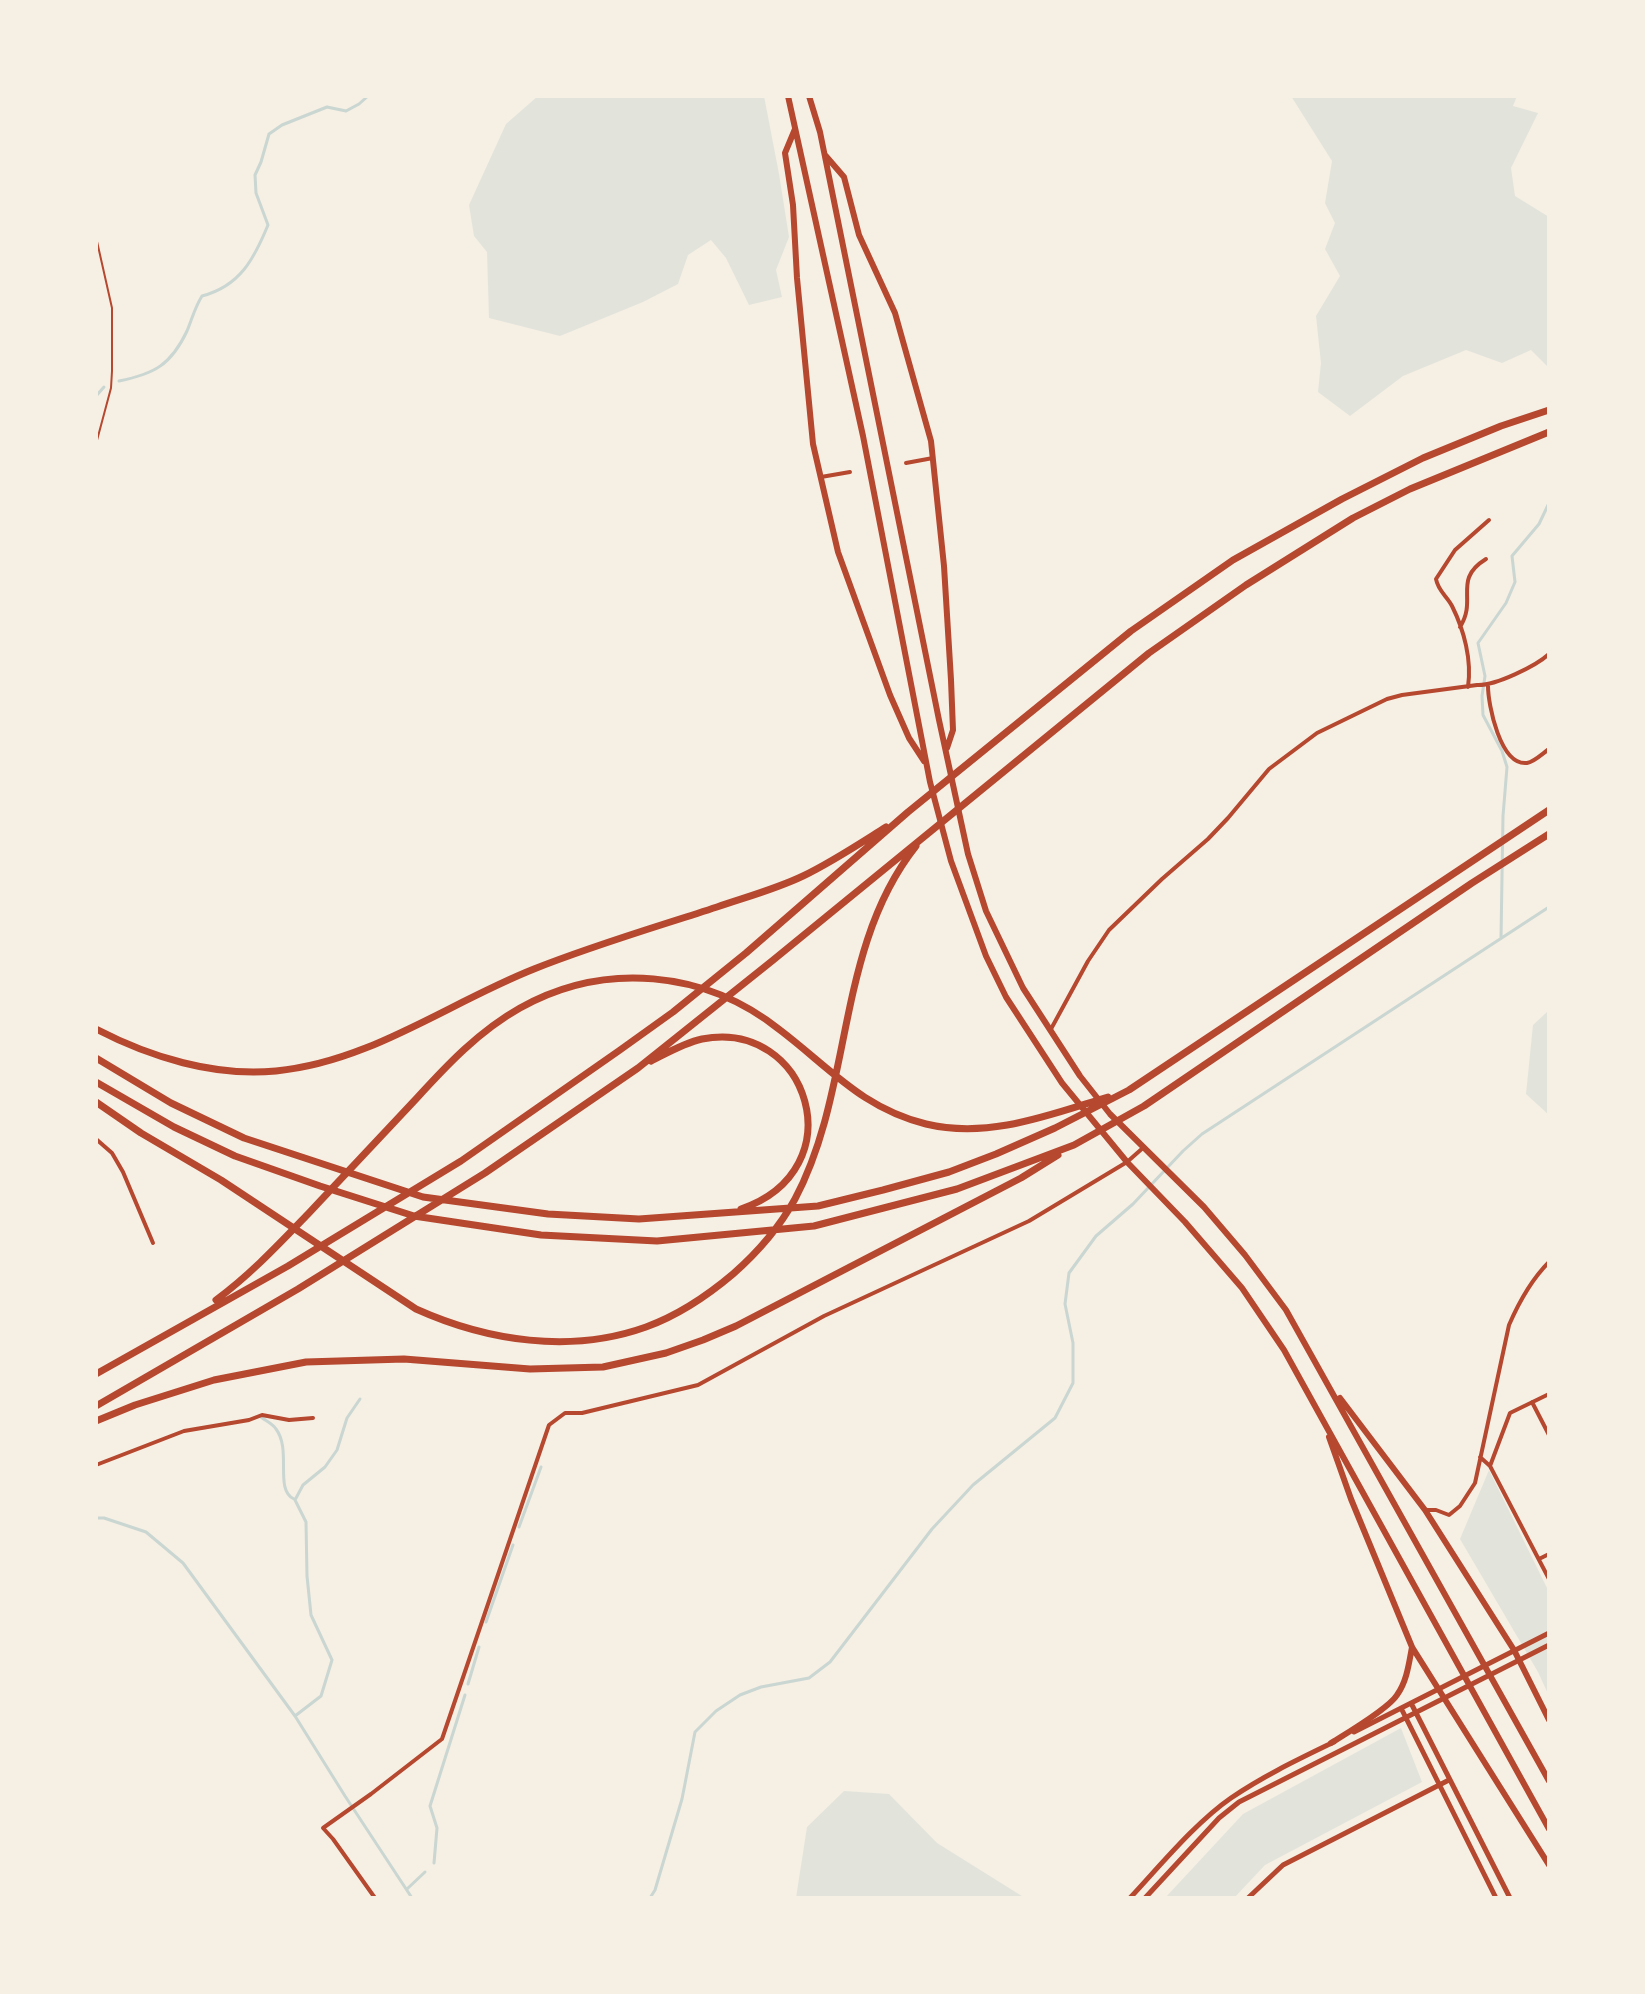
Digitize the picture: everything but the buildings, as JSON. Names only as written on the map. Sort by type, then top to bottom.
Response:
[{"type":"highway","points":[[96,1374],[288,1266],[461,1161],[673,1012],[908,812],[1131,631],[1233,560],[1423,458],[1549,410]]},
{"type":"highway","points":[[96,1406],[298,1289],[485,1173],[638,1068],[1149,653],[1246,585],[1353,518],[1410,489],[1549,432]]},
{"type":"highway","points":[[96,1058],[171,1103],[244,1138],[423,1197],[548,1214],[639,1219],[818,1206],[949,1172],[1055,1128],[1129,1090],[1549,810]]},
{"type":"highway","points":[[96,1029],[156,1055],[203,1067],[240,1072],[314,1065],[387,1039],[534,969],[792,880],[848,851],[908,812]]},
{"type":"highway","points":[[96,1421],[214,1380],[306,1362],[404,1359],[565,1369],[621,1365],[703,1340],[736,1326],[1021,1178],[1144,1106],[1549,834]]},
{"type":"highway","points":[[96,1102],[141,1133],[221,1180],[416,1309],[479,1331],[543,1341],[593,1341],[635,1331],[675,1314],[709,1294],[767,1241],[778,1226],[803,1183],[822,1127],[863,950],[875,917],[901,867],[926,835]]},
{"type":"highway","points":[[192,1319],[244,1280],[474,1041],[523,1006],[573,985],[622,977],[649,978],[693,986],[740,1003],[779,1028],[857,1093],[887,1111],[949,1128],[997,1128],[1044,1117],[1129,1090]]},
{"type":"highway","points":[[638,1068],[691,1043],[713,1038],[734,1038],[772,1054],[795,1078],[807,1109],[807,1136],[802,1158],[773,1194],[731,1212]]},
{"type":"highway","points":[[96,1082],[186,1133],[235,1156],[298,1179],[414,1216],[541,1235],[657,1241],[814,1226],[957,1189],[1074,1145]]},
{"type":"main road","points":[[788,96],[863,436],[927,764],[951,861],[986,956],[1023,1026],[1062,1083],[1127,1162],[1242,1288],[1284,1350],[1549,1829]]},
{"type":"main road","points":[[809,96],[824,154],[968,854],[986,911],[1023,988],[1080,1076],[1110,1114],[1204,1207],[1286,1310],[1549,1781]]},
{"type":"main road","points":[[795,129],[785,153],[793,205],[813,444],[838,552],[890,695],[909,738],[927,764]]},
{"type":"main road","points":[[824,154],[844,177],[859,235],[895,313],[931,441],[944,566],[951,680],[953,730],[946,751]]},
{"type":"main road","points":[[1325,1377],[1425,1510],[1514,1650],[1549,1720]]},
{"type":"main road","points":[[1322,1419],[1412,1647],[1549,1865]]},
{"type":"main road","points":[[1331,1743],[1397,1697],[1407,1673],[1412,1647]]},
{"type":"street","points":[[906,463],[933,458]]},
{"type":"street","points":[[821,477],[850,472]]},
{"type":"street","points":[[1468,687],[1470,662],[1460,627],[1452,606],[1439,591],[1436,579],[1455,550],[1489,520]]},
{"type":"street","points":[[1460,627],[1468,606],[1467,578],[1474,567],[1486,559]]},
{"type":"street","points":[[1050,1031],[1092,953],[1109,930],[1208,839],[1269,769],[1317,733],[1387,699],[1488,686],[1537,664],[1549,654]]},
{"type":"street","points":[[1488,686],[1493,724],[1511,755],[1518,762],[1525,763],[1549,749]]},
{"type":"street","points":[[96,1139],[112,1153],[123,1172],[153,1243]]},
{"type":"street","points":[[375,1898],[323,1828],[442,1739],[549,1425],[565,1413],[597,1409],[698,1385],[824,1316],[1029,1221],[1127,1162],[1144,1147]]},
{"type":"street","points":[[1425,1510],[1449,1515],[1460,1506],[1475,1483],[1509,1325],[1531,1282],[1549,1262]]},
{"type":"street","points":[[1490,1466],[1510,1413],[1549,1394]]},
{"type":"street","points":[[1532,1402],[1549,1435]]},
{"type":"street","points":[[96,1465],[184,1431],[262,1415],[289,1420],[313,1418]]},
{"type":"street","points":[[1480,1457],[1490,1466],[1549,1579]]},
{"type":"street","points":[[1539,1559],[1549,1554]]},
{"type":"street","points":[[1130,1898],[1181,1843],[1228,1799],[1331,1743],[1549,1633]]},
{"type":"street","points":[[1145,1898],[1219,1818],[1239,1802],[1549,1645]]},
{"type":"street","points":[[1411,1703],[1510,1898]]},
{"type":"street","points":[[1401,1708],[1496,1898]]},
{"type":"street","points":[[1248,1898],[1283,1865],[1449,1780]]},
{"type":"lane","points":[[96,237],[112,308],[111,388],[96,444]]},
{"type":"shaded area","points":[[538,96],[764,96],[789,237],[776,270],[782,297],[749,305],[726,258],[711,240],[688,255],[678,284],[560,336],[489,318],[487,252],[474,236],[469,205],[506,124]]},
{"type":"shaded area","points":[[1291,96],[1517,96],[1513,106],[1538,113],[1511,168],[1515,196],[1549,217],[1549,368],[1531,350],[1502,363],[1466,350],[1403,376],[1350,416],[1318,392],[1321,363],[1316,316],[1340,276],[1325,249],[1335,223],[1325,203],[1332,161]]},
{"type":"shaded area","points":[[1549,1007],[1549,1115],[1526,1094],[1533,1025]]},
{"type":"shaded area","points":[[1489,1470],[1549,1592],[1549,1696],[1460,1539]]},
{"type":"shaded area","points":[[1401,1728],[1422,1782],[1265,1865],[1234,1898],[1165,1898],[1243,1814]]},
{"type":"shaded area","points":[[844,1791],[889,1794],[937,1843],[1025,1898],[796,1898],[807,1827]]},
{"type":"waterway","points":[[119,381],[152,371],[168,360],[181,343],[202,296],[236,278],[251,260],[268,225],[256,193],[255,175],[269,134],[282,125],[327,107],[346,111],[368,96]]},
{"type":"waterway","points":[[96,396],[104,387]]},
{"type":"waterway","points":[[1501,938],[1507,767],[1483,715],[1485,676],[1478,643],[1506,603],[1515,582],[1512,556],[1539,524],[1549,503]]},
{"type":"waterway","points":[[650,1898],[682,1799],[695,1732],[716,1711],[740,1695],[761,1687],[809,1678],[830,1662],[932,1529],[973,1485],[1055,1418],[1073,1383],[1073,1343],[1065,1304],[1069,1273],[1096,1236],[1133,1204],[1202,1134],[1549,907]]},
{"type":"waterway","points":[[295,1716],[321,1696],[332,1660],[311,1615],[306,1522],[295,1500],[303,1485],[325,1467],[337,1450],[347,1418],[360,1399]]},
{"type":"waterway","points":[[261,1417],[275,1427],[281,1438],[285,1487],[294,1499]]},
{"type":"waterway","points":[[519,1527],[541,1467]]},
{"type":"waterway","points":[[96,1518],[146,1532],[183,1563],[295,1716],[412,1898]]},
{"type":"waterway","points":[[486,1622],[513,1545]]},
{"type":"waterway","points":[[468,1684],[479,1647]]},
{"type":"waterway","points":[[434,1863],[437,1828],[430,1806],[465,1695]]},
{"type":"waterway","points":[[407,1889],[425,1872]]}]
